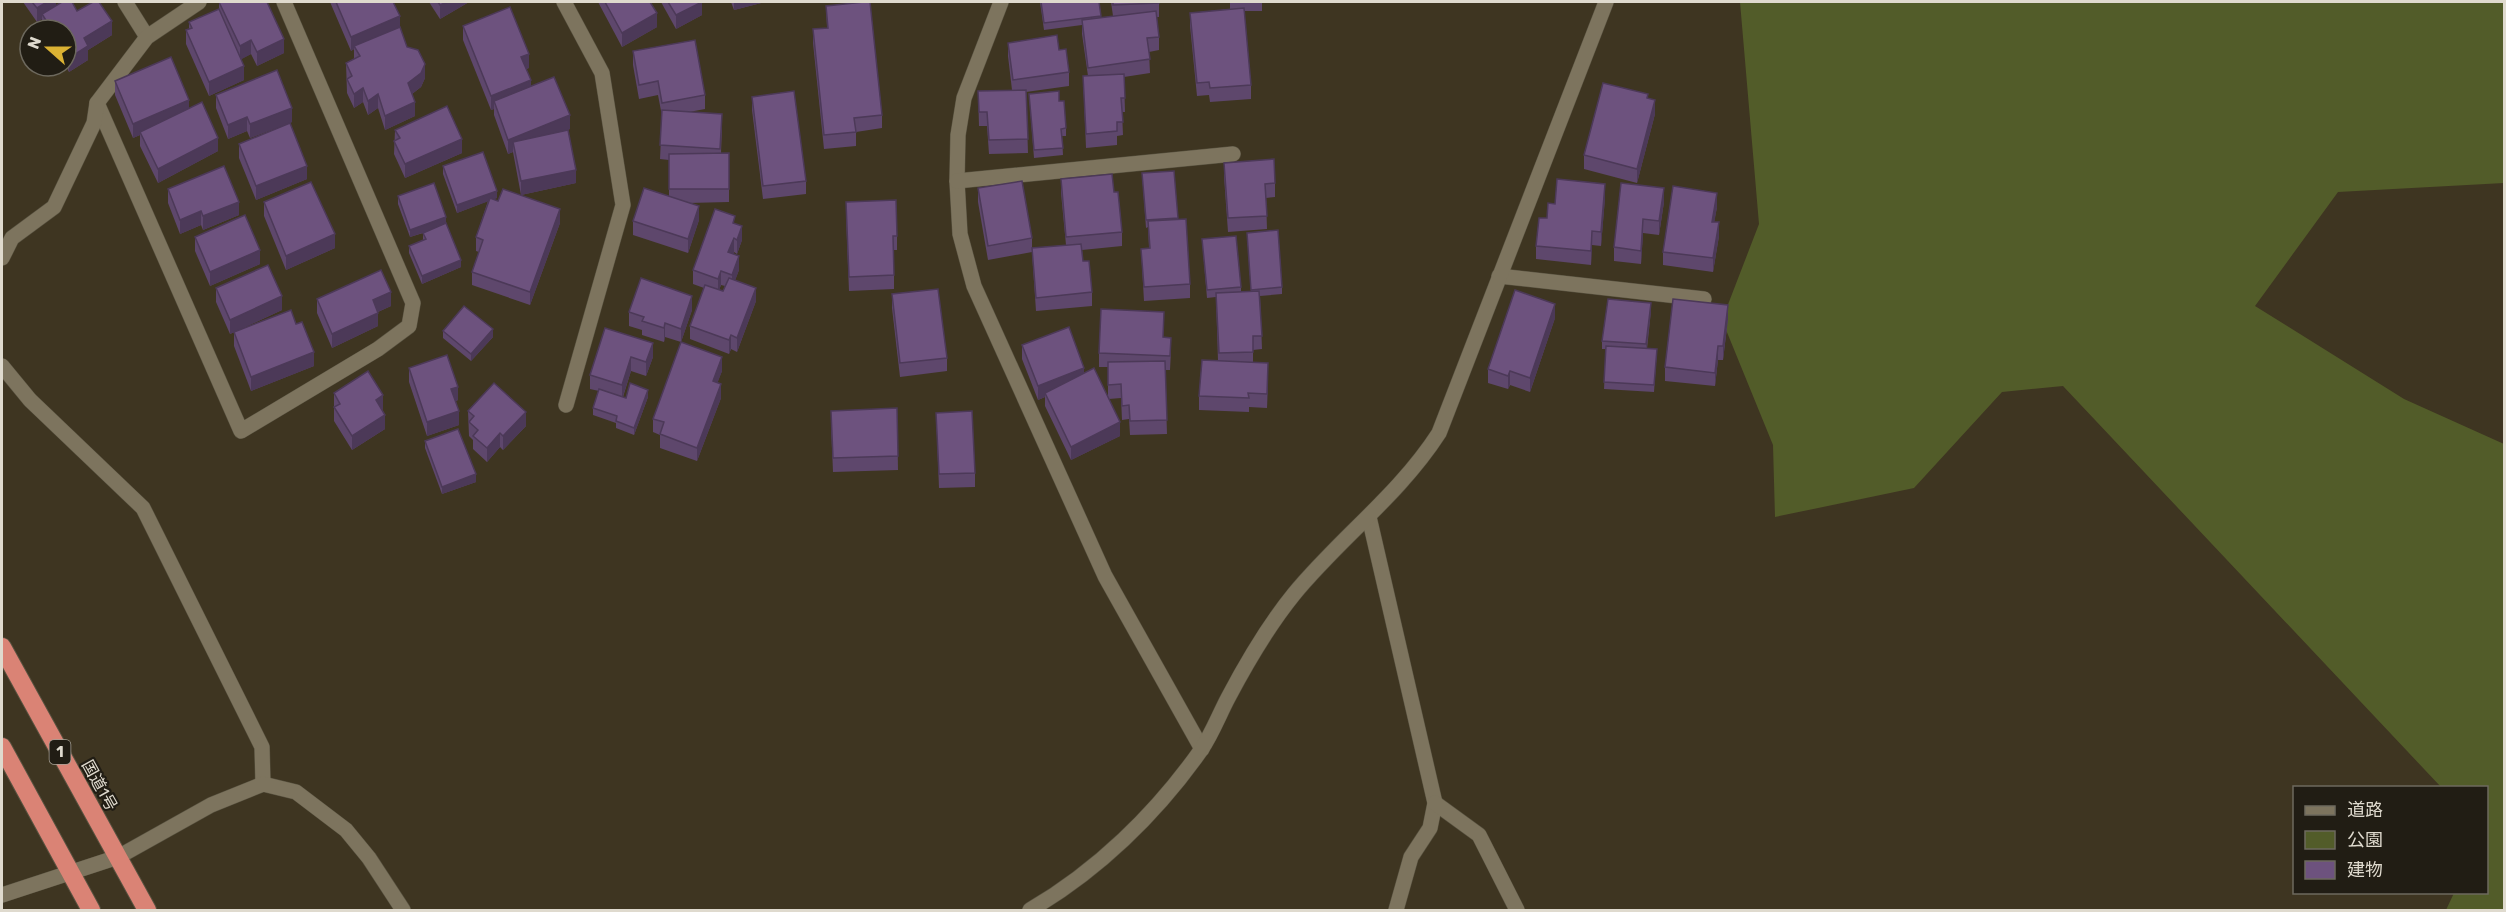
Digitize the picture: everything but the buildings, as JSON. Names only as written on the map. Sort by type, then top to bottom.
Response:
[{"type":"highway","name":"国道1号","points":[[2,647],[147,910]]},
{"type":"highway","points":[[2,747],[91,910]]},
{"type":"street","points":[[125,2],[147,37]]},
{"type":"street","points":[[2,258],[12,238],[54,207],[94,123],[97,103],[147,37],[199,2]]},
{"type":"street","points":[[97,103],[241,430],[386,344],[410,326],[413,303],[284,2]]},
{"type":"street","points":[[564,2],[602,73],[623,205],[566,405]]},
{"type":"street","points":[[1001,2],[964,98],[958,135],[957,181],[960,234],[979,297],[1105,576],[1202,748]]},
{"type":"street","points":[[1030,910],[1097,862],[1145,820],[1202,748],[1275,618],[1326,557],[1369,517],[1419,464],[1439,433],[1606,2]]},
{"type":"street","points":[[957,181],[1233,154]]},
{"type":"street","points":[[1499,276],[1704,299]]},
{"type":"street","points":[[2,366],[30,400],[143,508],[262,747],[263,784]]},
{"type":"street","points":[[1369,517],[1435,803],[1430,828],[1412,858],[1396,910]]},
{"type":"street","points":[[2,896],[118,857],[211,804],[263,784],[296,792],[346,830],[369,858],[403,910]]},
{"type":"street","points":[[1435,803],[1479,835],[1517,910]]},
{"type":"green space","points":[[1740,2],[2504,2],[2504,183],[2338,192],[2255,306],[2404,399],[2504,444],[2504,910],[2446,910],[2454,894],[2488,894],[2488,786],[2440,786],[2063,386],[2002,392],[1914,488],[1775,517],[1773,445],[1722,320],[1759,224]]}]
